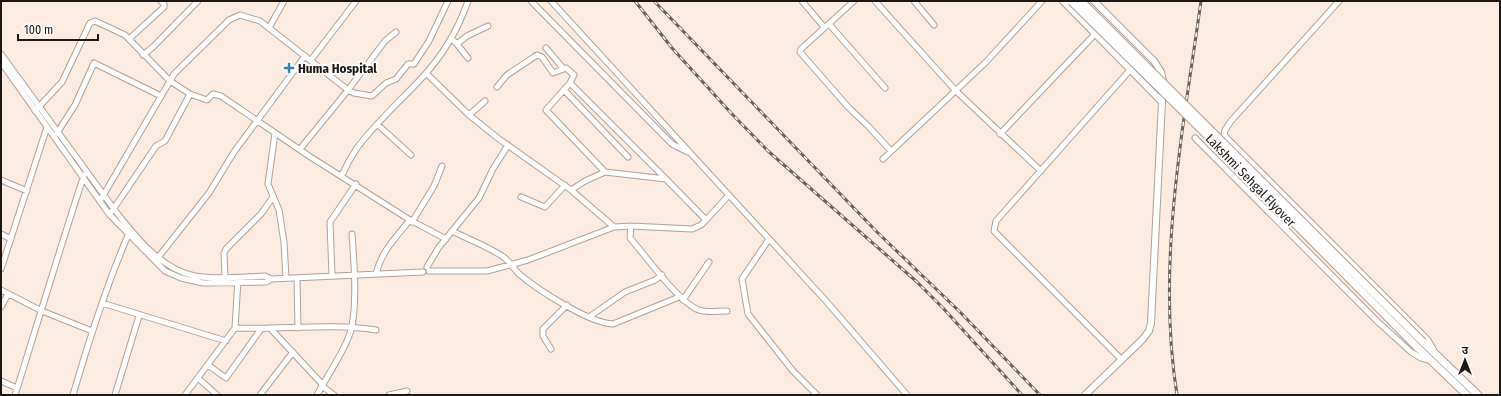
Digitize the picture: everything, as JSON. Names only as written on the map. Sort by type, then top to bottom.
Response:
[{"type":"main road","name":"Lakshmi Sehgal Flyover","points":[[1071,1],[1213,141],[1429,360],[1467,395]]},
{"type":"main road","name":"Lakshmi Sehgal Flyover","points":[[1081,1],[1478,395]]},
{"type":"street","points":[[129,39],[164,7],[164,4],[161,1]]},
{"type":"street","points":[[143,55],[198,1]]},
{"type":"street","points":[[269,28],[284,1]]},
{"type":"street","points":[[311,60],[356,1]]},
{"type":"street","points":[[100,201],[170,81],[194,53],[229,20],[240,15],[260,21],[348,90],[372,96],[386,83],[396,79],[408,64],[414,64],[428,41],[448,1]]},
{"type":"street","points":[[342,175],[356,149],[377,124],[426,73],[451,38],[468,1]]},
{"type":"street","points":[[531,1],[672,144],[690,153]]},
{"type":"street","points":[[551,1],[769,239],[908,395]]},
{"type":"street","points":[[802,1],[885,88]]},
{"type":"street","points":[[854,1],[801,49],[801,55],[848,107],[891,151]]},
{"type":"street","points":[[875,1],[956,91],[1041,171]]},
{"type":"street","points":[[914,1],[934,26]]},
{"type":"street","points":[[883,159],[986,62],[1042,1]]},
{"type":"street","points":[[1063,1],[1162,102]]},
{"type":"street","points":[[1085,395],[1142,340],[1149,330],[1151,322],[1163,80],[1157,66],[1094,1]]},
{"type":"street","points":[[1339,1],[1229,123],[1224,133],[1226,138],[1428,340],[1435,354]]},
{"type":"street","points":[[35,111],[62,82],[91,21],[95,21],[116,30],[129,39],[170,81],[190,94],[207,100],[212,94],[217,94],[411,221],[446,239]]},
{"type":"street","points":[[458,44],[467,36],[488,26]]},
{"type":"street","points":[[300,149],[348,90],[385,41],[396,32]]},
{"type":"street","points":[[1000,134],[1095,34]]},
{"type":"street","points":[[451,38],[458,44],[468,58]]},
{"type":"street","points":[[546,48],[562,68],[566,68],[574,75],[570,83],[547,108],[548,112],[605,172]]},
{"type":"street","points":[[1,54],[3,65],[109,214],[156,259],[195,279],[254,283],[266,282],[271,279],[426,270],[487,271],[528,260],[614,227],[631,226],[692,229],[701,225],[729,195]]},
{"type":"street","points":[[497,87],[507,75],[537,55],[542,57],[553,73],[562,68]]},
{"type":"street","points":[[156,259],[209,193],[223,168],[306,56]]},
{"type":"street","points":[[57,132],[75,105],[94,63],[162,96]]},
{"type":"street","points":[[3,65],[40,106],[49,121],[130,233]]},
{"type":"street","points":[[1121,359],[994,231],[996,220],[1130,70]]},
{"type":"street","points":[[426,73],[469,115],[508,145],[565,185],[614,227]]},
{"type":"street","points":[[570,83],[706,220]]},
{"type":"street","points":[[564,90],[628,157]]},
{"type":"street","points":[[109,214],[114,209],[156,146],[165,141],[190,94]]},
{"type":"street","points":[[469,115],[485,101]]},
{"type":"street","points":[[1,269],[49,121]]},
{"type":"street","points":[[377,124],[411,155]]},
{"type":"street","points":[[275,133],[268,181],[279,210],[284,242],[286,278]]},
{"type":"street","points":[[1196,138],[1378,322],[1410,352],[1421,358],[1429,360]]},
{"type":"street","points":[[62,148],[66,144]]},
{"type":"street","points":[[426,270],[433,255],[480,198],[493,169],[508,145]]},
{"type":"street","points":[[75,166],[80,163]]},
{"type":"street","points":[[376,274],[379,260],[411,221],[434,186],[442,166]]},
{"type":"street","points":[[15,395],[42,311],[61,243],[85,170]]},
{"type":"street","points":[[571,190],[585,181],[605,172],[666,179]]},
{"type":"street","points":[[1,180],[27,191]]},
{"type":"street","points":[[332,275],[330,222],[356,184]]},
{"type":"street","points":[[520,197],[545,207],[565,185]]},
{"type":"street","points":[[225,277],[224,253],[226,249],[261,214],[273,197]]},
{"type":"street","points":[[631,226],[630,238],[681,298],[701,311],[727,311]]},
{"type":"street","points":[[452,231],[502,256],[534,285],[567,305],[589,317],[613,324],[681,298],[709,262]]},
{"type":"street","points":[[73,395],[92,331],[130,233]]},
{"type":"street","points":[[1,234],[11,239]]},
{"type":"street","points":[[317,395],[348,338],[352,326],[354,275],[352,234]]},
{"type":"street","points":[[769,239],[742,279],[747,312],[793,371],[818,395]]},
{"type":"street","points":[[589,317],[625,292],[655,280],[662,275]]},
{"type":"street","points":[[195,279],[265,276],[271,279]]},
{"type":"street","points":[[185,395],[235,328],[238,277]]},
{"type":"street","points":[[254,277],[254,283]]},
{"type":"street","points":[[297,278],[298,328]]},
{"type":"street","points":[[1,290],[42,311],[92,331]]},
{"type":"street","points":[[1,307],[8,294]]},
{"type":"street","points":[[102,303],[139,316],[226,341]]},
{"type":"street","points":[[551,350],[543,336],[543,329],[567,305]]},
{"type":"street","points":[[115,395],[139,316]]},
{"type":"street","points":[[235,328],[262,329],[352,326],[376,330]]},
{"type":"street","points":[[270,328],[322,385],[334,395]]},
{"type":"street","points":[[208,365],[226,378],[262,329]]},
{"type":"street","points":[[260,395],[293,352]]},
{"type":"street","points":[[198,378],[217,395]]},
{"type":"street","points":[[1,382],[17,388]]},
{"type":"street","points":[[389,395],[407,391]]},
{"type":"railway","points":[[635,1],[672,48],[768,151],[917,282],[943,308],[1022,395]]},
{"type":"railway","points":[[654,1],[877,232],[960,312],[1040,395]]},
{"type":"railway","points":[[1177,395],[1171,346],[1169,297],[1171,247],[1174,198],[1180,148],[1201,1]]},
{"type":"place","name":"Huma Hospital","points":[[289,68]]}]
